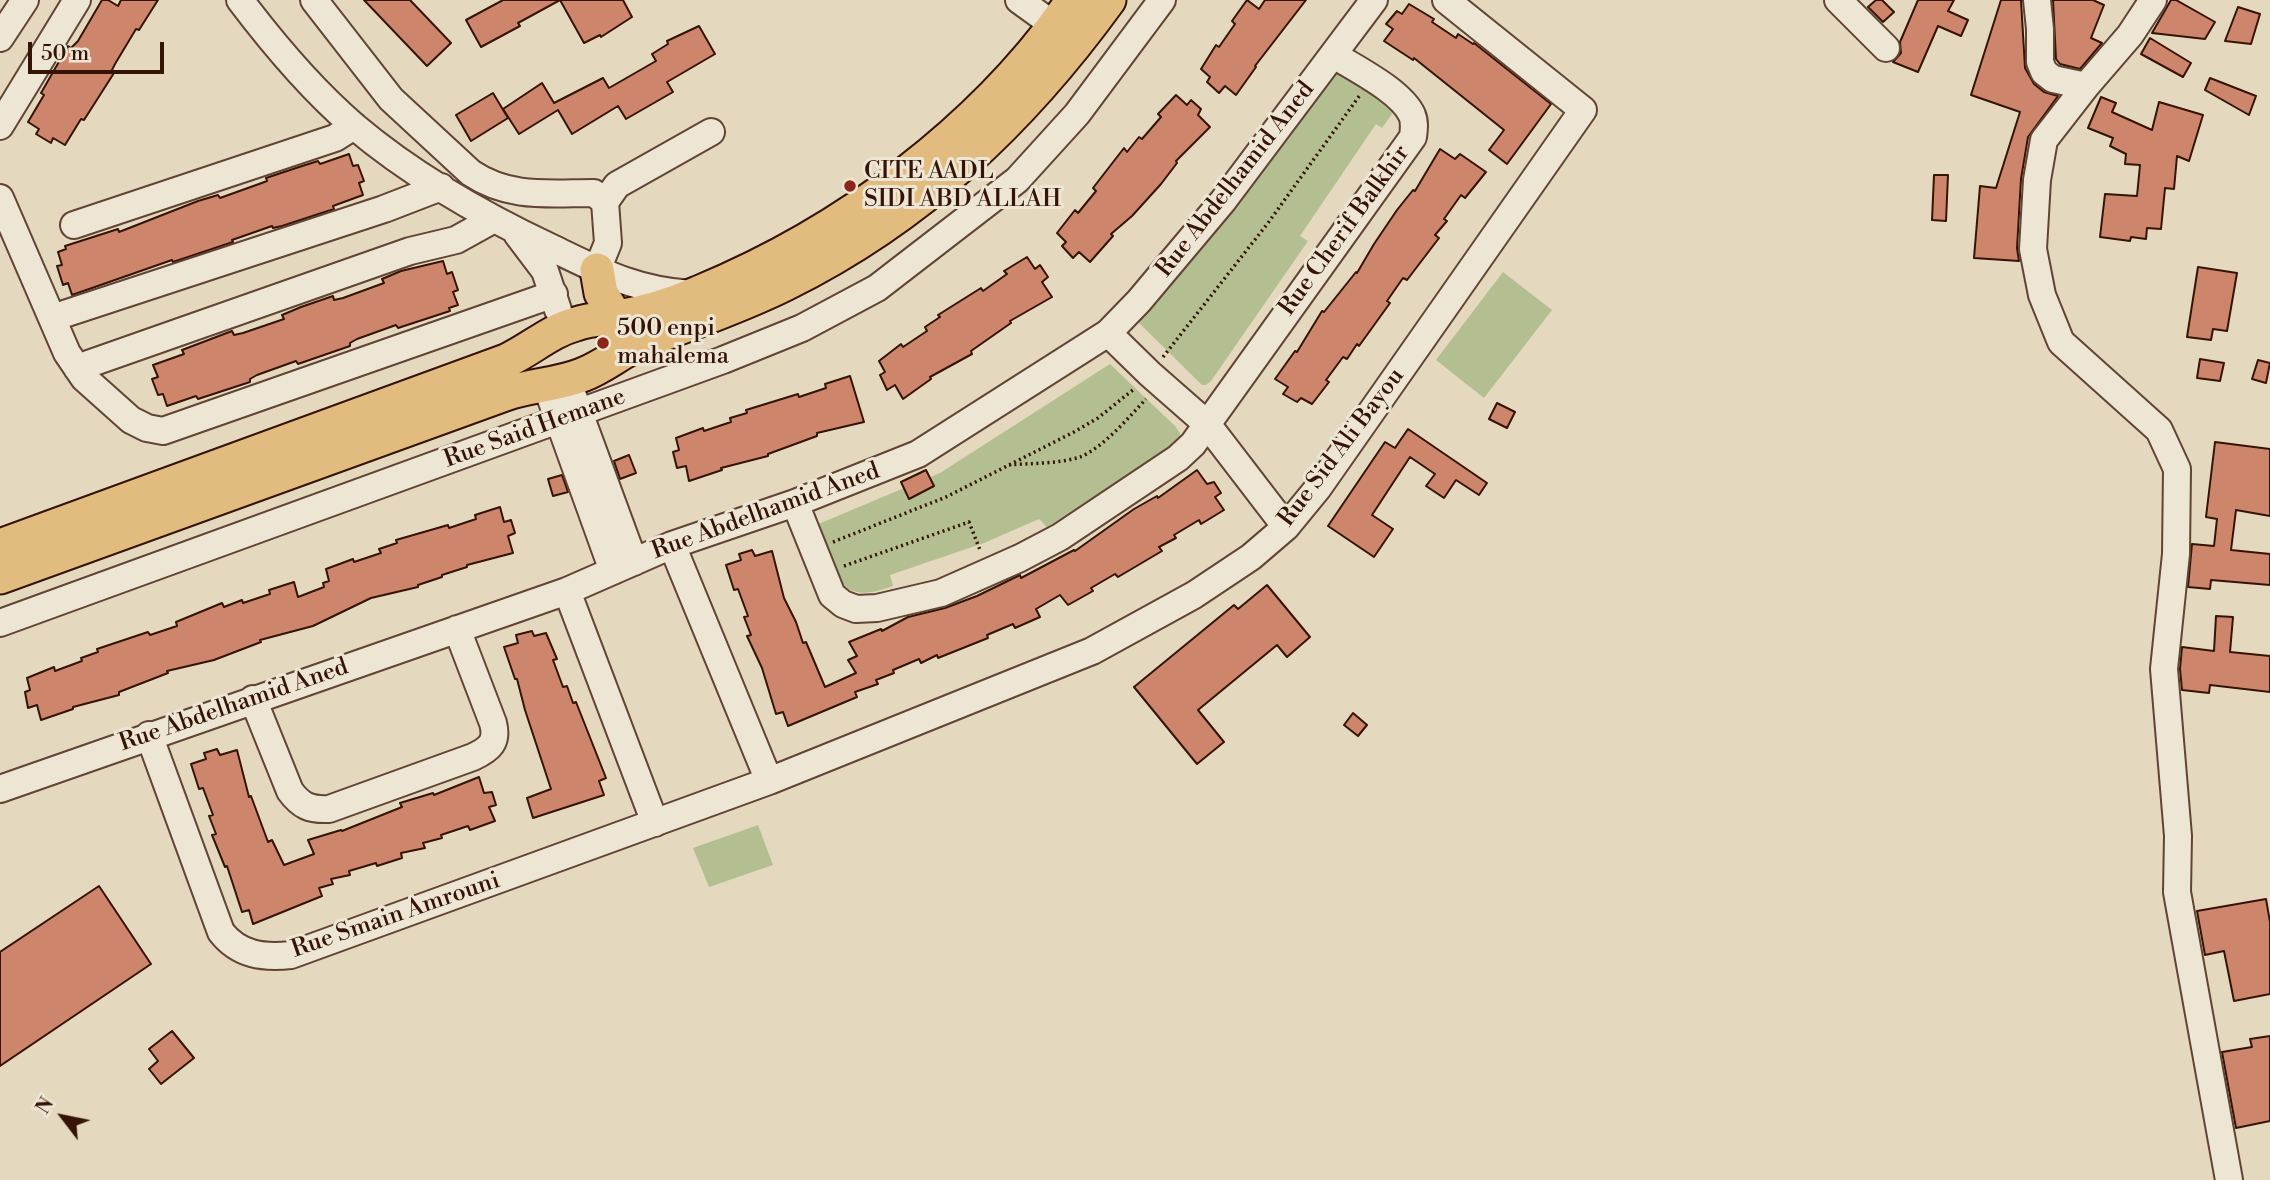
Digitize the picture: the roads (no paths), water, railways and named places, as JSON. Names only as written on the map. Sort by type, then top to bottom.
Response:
[{"type":"main road","points":[[0,546],[506,361],[561,329],[590,320],[641,312],[696,294],[796,245],[842,218],[886,187],[969,118],[1068,24],[1109,0]]},
{"type":"main road","points":[[0,578],[505,394],[596,369],[642,342],[710,317],[823,264],[928,194],[1021,110],[1068,24]]},
{"type":"main road","points":[[597,270],[601,293],[622,331],[620,354]]},
{"type":"main road","points":[[526,349],[523,365],[528,380],[549,384]]},
{"type":"street","points":[[0,38],[25,0]]},
{"type":"street","points":[[0,126],[77,0]]},
{"type":"street","points":[[240,0],[307,80],[354,126],[441,187],[504,224],[614,278],[648,289],[696,294]]},
{"type":"street","points":[[314,0],[391,99],[471,173],[505,190],[536,194],[594,192],[605,202]]},
{"type":"street","points":[[1019,0],[1068,24]]},
{"type":"street","name":"Rue Said Hemane","points":[[0,623],[570,416],[802,328],[877,288],[1017,180],[1076,114],[1162,0]]},
{"type":"street","name":"Rue Abdelhamid Aned","points":[[0,789],[567,591],[672,545],[794,503],[918,453],[1108,333],[1139,301],[1223,201],[1374,0]]},
{"type":"street","name":"Rue Sid Ali Bayou","points":[[655,823],[769,781],[1092,651],[1194,595],[1251,557],[1286,527],[1318,488],[1583,110],[1446,0]]},
{"type":"street","points":[[1838,0],[1886,48]]},
{"type":"street","points":[[2037,0],[2040,62],[2044,72],[2053,79],[2085,86]]},
{"type":"street","points":[[2153,0],[2130,35],[2085,86],[2044,140],[2037,180],[2033,249],[2042,295],[2062,342],[2160,430],[2177,469],[2176,554],[2164,668],[2178,836],[2177,892],[2229,1180]]},
{"type":"street","name":"Rue Cherif Balkhir","points":[[794,503],[832,595],[843,604],[856,609],[877,608],[941,593],[1020,558],[1060,537],[1178,458],[1193,444],[1413,136],[1415,127],[1412,115],[1401,101],[1334,55]]},
{"type":"street","points":[[74,225],[335,138],[354,126]]},
{"type":"street","points":[[597,270],[608,243],[605,202],[617,185],[711,132]]},
{"type":"street","points":[[52,318],[384,209],[441,187]]},
{"type":"street","points":[[0,198],[67,353],[77,368],[102,395],[131,420],[147,428],[163,431],[554,294]]},
{"type":"street","points":[[504,224],[545,271],[554,294],[561,329]]},
{"type":"street","points":[[77,368],[411,251],[504,224]]},
{"type":"street","points":[[1108,333],[1145,386],[1207,424],[1286,527]]},
{"type":"street","points":[[549,384],[570,416],[623,566]]},
{"type":"street","points":[[672,545],[769,781]]},
{"type":"street","points":[[567,591],[655,823]]},
{"type":"street","points":[[253,699],[299,803],[312,810],[328,809],[473,757],[486,751],[494,743],[496,734],[493,723],[457,629]]},
{"type":"street","name":"Rue Smain Amrouni","points":[[149,735],[221,932],[229,942],[250,954],[274,957],[291,955],[655,823]]},
{"type":"place","name":"CITE AADL SIDI ABD ALLAH","points":[[850,186]]},
{"type":"place","name":"500 enpi mahalema","points":[[603,343]]}]
